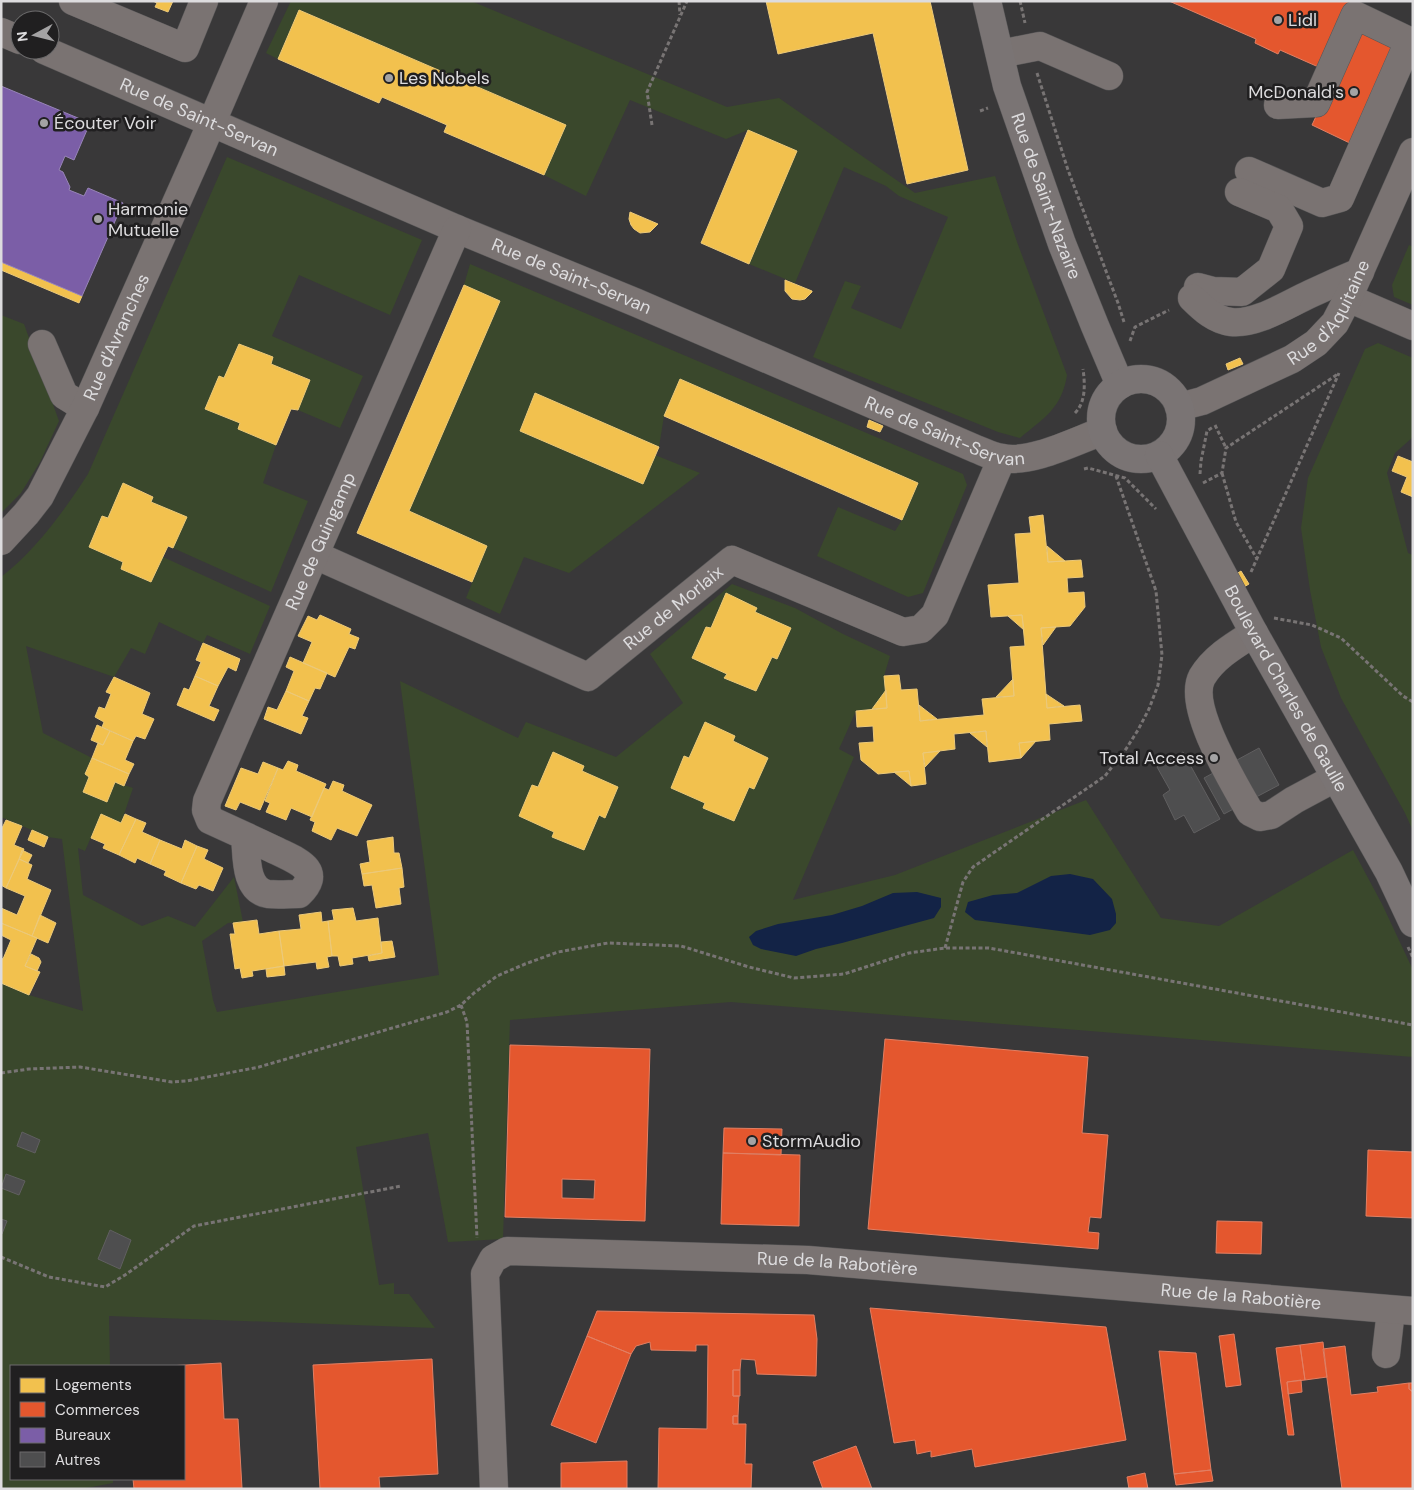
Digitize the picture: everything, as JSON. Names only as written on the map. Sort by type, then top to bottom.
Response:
[{"type":"main road","name":"Rue de Saint-Nazaire","points":[[987,1],[1007,86],[1062,244],[1120,385]]},
{"type":"main road","points":[[1144,379],[1159,383],[1171,393],[1179,407],[1181,420],[1179,432],[1173,443],[1159,455],[1136,459],[1122,454],[1110,444],[1103,431],[1101,420],[1105,402],[1111,392],[1120,385],[1144,379]]},
{"type":"main road","name":"Boulevard Charles de Gaulle","points":[[1159,455],[1262,625],[1335,778],[1389,872],[1413,923]]},
{"type":"street","points":[[73,1],[184,48],[204,1]]},
{"type":"street","name":"Rue d'Avranches","points":[[1,541],[40,496],[85,408],[264,1]]},
{"type":"street","points":[[1278,105],[1316,103],[1355,15],[1409,41],[1340,198],[1322,203],[1244,181],[1278,209],[1289,226],[1271,269],[1242,292],[1214,290],[1195,292],[1207,312],[1222,319],[1239,322],[1272,312],[1360,272]]},
{"type":"street","points":[[1000,54],[1040,46],[1109,76]]},
{"type":"street","name":"Rue de Saint-Servan","points":[[60,57],[456,229],[637,303],[976,449],[1002,458],[1018,459],[1032,456],[1103,431]]},
{"type":"street","name":"Rue d'Aquitaine","points":[[1179,407],[1202,401],[1292,359],[1316,343],[1335,322],[1348,298],[1413,152]]},
{"type":"street","name":"Rue de Guingamp","points":[[245,836],[210,820],[206,810],[207,801],[456,229]]},
{"type":"street","points":[[1348,298],[1413,326]]},
{"type":"street","points":[[42,344],[64,395],[85,408]]},
{"type":"street","name":"Rue de Morlaix","points":[[315,555],[588,677],[732,560],[902,632],[921,629],[935,615],[1002,458]]},
{"type":"street","points":[[1262,625],[1215,660],[1201,679],[1200,696],[1209,736],[1250,812],[1260,817],[1271,815],[1335,778]]},
{"type":"street","name":"Rue de la Rabotière","points":[[485,1274],[493,1259],[506,1251],[808,1260],[1402,1310]]},
{"type":"street","points":[[485,1274],[494,1489]]},
{"type":"street","points":[[1386,1354],[1402,1310]]},
{"type":"path","points":[[679,1],[680,16]]},
{"type":"path","points":[[652,125],[647,92],[687,1]]},
{"type":"path","points":[[1020,1],[1029,48],[1068,170],[1125,326]]},
{"type":"path","points":[[1127,334],[1130,342],[1135,327],[1153,318]]},
{"type":"path","points":[[1226,448],[1339,373],[1249,577]]},
{"type":"path","points":[[1215,425],[1226,448],[1222,473],[1236,522],[1257,559]]},
{"type":"path","points":[[1081,470],[1088,468],[1125,478],[1157,509]]},
{"type":"path","points":[[1200,485],[1222,473]]},
{"type":"path","points":[[945,948],[963,882],[973,867],[1105,776],[1138,730],[1149,709],[1158,685],[1162,656],[1156,590],[1116,476]]},
{"type":"path","points":[[1262,625],[1294,620],[1312,624],[1341,638],[1402,696],[1413,702]]},
{"type":"path","points":[[1,1074],[29,1069],[80,1066],[172,1082],[187,1081],[259,1067],[447,1012],[460,1005],[497,976],[525,964],[558,952],[608,943],[680,946],[794,978],[844,974],[909,953],[945,948],[989,948],[1413,1026]]},
{"type":"path","points":[[460,1005],[467,1022],[476,1231],[485,1274]]},
{"type":"path","points":[[1,1257],[49,1277],[105,1287],[126,1275],[194,1226],[401,1186]]},
{"type":"green space","points":[[291,1],[471,1],[727,107],[779,98],[915,193],[995,176],[1017,242],[1067,375],[1061,396],[1051,411],[1020,438],[998,432],[813,357],[845,281],[861,286],[851,308],[901,329],[948,217],[899,196],[886,186],[844,167],[795,283],[749,264],[797,151],[748,130],[726,139],[630,100],[586,196],[544,175],[565,125],[299,10],[278,59],[266,53]]},
{"type":"green space","points":[[227,157],[422,240],[390,315],[299,275],[272,336],[363,376],[340,428],[298,410],[310,379],[271,364],[273,357],[239,344],[224,378],[219,377],[205,408],[240,423],[239,429],[276,445],[263,483],[308,501],[271,592],[173,548],[186,517],[151,502],[153,496],[124,483],[108,518],[102,516],[89,547],[123,562],[121,569],[151,582],[163,557],[270,606],[250,654],[207,635],[203,643],[159,622],[145,654],[131,648],[114,677],[26,646],[43,733],[92,758],[85,774],[89,777],[83,792],[107,802],[115,782],[133,788],[121,823],[101,814],[85,851],[78,848],[83,895],[142,926],[168,916],[195,927],[234,877],[243,922],[228,923],[202,941],[217,1012],[439,975],[400,681],[518,738],[526,722],[616,757],[683,703],[650,654],[732,584],[795,608],[843,634],[890,656],[884,676],[886,690],[872,709],[856,711],[839,749],[854,757],[793,900],[895,875],[1086,800],[1161,918],[1219,926],[1353,850],[1382,904],[1413,970],[1413,1057],[731,1002],[510,1020],[503,1239],[448,1242],[428,1133],[356,1147],[379,1285],[394,1283],[394,1294],[409,1294],[435,1328],[109,1316],[110,1365],[10,1365],[10,1480],[113,1480],[113,1483],[81,1489],[1,1489],[1,1031],[3,1030],[1,1029],[1,983],[29,995],[83,1011],[62,839],[48,837],[1,817],[1,577],[26,555],[49,529],[88,474]]},
{"type":"green space","points":[[1409,245],[1413,247],[1413,305],[1394,297],[1392,285]]},
{"type":"green space","points":[[470,264],[963,474],[967,485],[923,593],[908,597],[817,556],[838,507],[895,531],[902,520],[918,483],[680,379],[664,416],[659,447],[535,393],[520,431],[643,484],[655,455],[700,473],[569,573],[524,557],[500,614],[466,598],[487,546],[409,511],[500,301],[464,285]]},
{"type":"green space","points":[[1,315],[24,324],[59,421],[40,462],[21,493],[1,513]]},
{"type":"green space","points":[[1378,343],[1413,358],[1413,437],[1395,453],[1387,473],[1408,553],[1413,555],[1413,831],[1405,813],[1341,698],[1321,647],[1301,528],[1308,478],[1365,349]]},
{"type":"water","points":[[1070,874],[1093,879],[1112,899],[1116,923],[1110,930],[1090,935],[975,920],[965,912],[968,902],[993,895],[1017,893],[1051,876]]},
{"type":"water","points":[[917,892],[941,898],[941,907],[934,918],[796,956],[761,949],[753,945],[749,937],[756,931],[778,924],[832,915],[862,906],[893,893]]},
{"type":"building: Logements","points":[[153,1],[173,1],[168,12],[155,7],[157,3]]},
{"type":"building: Logements","points":[[766,1],[930,1],[968,170],[907,184],[873,33],[778,54]]},
{"type":"building: Logements","name":"Les Nobels","points":[[299,10],[566,125],[544,175],[444,132],[447,125],[382,97],[379,103],[278,59]]},
{"type":"building: Logements","points":[[748,130],[797,151],[749,264],[701,243]]},
{"type":"building: Logements","points":[[630,212],[658,224],[650,232],[640,233],[631,225],[629,219]]},
{"type":"building: Logements","points":[[1,262],[82,296],[79,303],[1,270]]},
{"type":"building: Logements","points":[[785,280],[812,292],[805,299],[792,299],[785,291]]},
{"type":"building: Logements","points":[[464,285],[500,301],[409,511],[487,546],[472,582],[357,533]]},
{"type":"building: Logements","points":[[239,344],[273,357],[271,364],[310,380],[298,410],[291,409],[276,445],[238,429],[240,423],[205,409],[219,376],[224,378]]},
{"type":"building: Logements","points":[[1240,358],[1243,364],[1228,370],[1226,364]]},
{"type":"building: Logements","points":[[680,379],[918,483],[902,520],[664,416]]},
{"type":"building: Logements","points":[[535,393],[659,447],[643,484],[520,431]]},
{"type":"building: Logements","points":[[869,420],[883,426],[880,432],[867,427]]},
{"type":"building: Logements","points":[[1398,456],[1413,462],[1413,497],[1401,492],[1407,477],[1392,471]]},
{"type":"building: Logements","points":[[123,483],[153,497],[151,502],[187,517],[173,548],[168,546],[151,582],[121,569],[123,562],[89,547],[102,516],[108,518]]},
{"type":"building: Logements","points":[[1043,515],[1048,562],[1081,560],[1083,577],[1067,578],[1068,593],[1084,592],[1085,607],[1070,626],[1041,628],[1047,708],[1080,705],[1082,721],[1049,724],[1050,740],[1019,743],[1021,758],[989,762],[986,731],[954,734],[955,749],[923,753],[926,784],[911,786],[909,771],[878,774],[861,760],[859,743],[874,742],[873,726],[857,727],[856,711],[887,708],[884,676],[899,675],[901,690],[917,689],[920,721],[984,715],[982,699],[1014,696],[1010,647],[1025,646],[1022,615],[991,617],[988,585],[1019,583],[1015,534],[1031,533],[1029,517]]},
{"type":"building: Logements","points":[[1047,546],[1065,561],[1048,562]]},
{"type":"building: Logements","points":[[1241,571],[1249,584],[1244,587],[1236,574]]},
{"type":"building: Logements","points":[[726,593],[757,608],[755,612],[791,628],[777,659],[772,657],[756,691],[724,678],[727,674],[692,658],[706,627],[711,628]]},
{"type":"building: Logements","points":[[320,615],[351,629],[349,634],[359,638],[355,649],[349,647],[335,677],[303,663],[312,642],[298,636],[308,616],[317,620]]},
{"type":"building: Logements","points":[[1022,615],[1024,630],[1008,616]]},
{"type":"building: Logements","points":[[1056,627],[1043,645],[1041,628]]},
{"type":"building: Logements","points":[[203,643],[240,659],[236,671],[228,667],[218,686],[195,676],[201,662],[196,660]]},
{"type":"building: Logements","points":[[290,657],[327,673],[320,689],[315,688],[309,701],[286,691],[294,671],[286,667]]},
{"type":"building: Logements","points":[[195,676],[218,686],[209,706],[219,710],[214,721],[177,705],[184,688],[189,690]]},
{"type":"building: Logements","points":[[114,677],[150,693],[142,714],[154,719],[145,739],[136,736],[133,741],[102,727],[104,722],[95,717],[99,707],[105,709],[111,694],[106,692]]},
{"type":"building: Logements","points":[[1013,679],[1014,696],[996,697]]},
{"type":"building: Logements","points":[[886,690],[887,708],[872,709]]},
{"type":"building: Logements","points":[[286,691],[309,701],[302,716],[308,718],[301,734],[264,719],[268,707],[277,710]]},
{"type":"building: Logements","points":[[1046,694],[1064,706],[1047,708]]},
{"type":"building: Logements","points":[[919,705],[937,719],[920,721]]},
{"type":"building: Logements","points":[[705,722],[735,736],[733,741],[768,758],[754,789],[749,787],[734,821],[703,808],[705,803],[671,788],[684,756],[689,758]]},
{"type":"building: Logements","points":[[97,725],[110,731],[103,745],[91,740]]},
{"type":"building: Logements","points":[[110,731],[133,741],[125,760],[134,764],[129,774],[92,758],[98,743],[103,745]]},
{"type":"building: Logements","points":[[986,731],[987,747],[970,733]]},
{"type":"building: Logements","points":[[1036,741],[1021,758],[1019,743]]},
{"type":"building: Logements","points":[[940,751],[925,767],[923,753]]},
{"type":"building: Logements","points":[[553,752],[584,766],[582,771],[618,787],[605,818],[599,815],[584,850],[552,837],[554,832],[519,816],[532,785],[538,787]]},
{"type":"building: Logements","points":[[92,758],[129,774],[124,786],[115,782],[107,802],[83,792],[89,777],[85,774]]},
{"type":"building: Logements","points":[[288,761],[298,765],[296,771],[326,784],[312,817],[291,808],[286,820],[266,812],[270,803],[265,801],[278,768],[283,770]]},
{"type":"building: Logements","points":[[263,762],[278,768],[260,810],[240,802],[236,810],[225,806],[241,768],[258,774]]},
{"type":"building: Logements","points":[[909,771],[911,786],[894,772]]},
{"type":"building: Logements","points":[[333,781],[344,785],[342,791],[372,805],[357,836],[337,828],[331,840],[312,831],[315,822],[310,820],[324,788],[329,790]]},
{"type":"building: Logements","points":[[101,814],[121,823],[125,814],[136,819],[119,855],[103,848],[105,844],[91,838]]},
{"type":"building: Logements","points":[[136,819],[146,823],[142,832],[160,840],[150,864],[137,858],[135,863],[119,855]]},
{"type":"building: Logements","points":[[6,820],[22,826],[14,845],[24,849],[6,888],[1,885],[1,830]]},
{"type":"building: Logements","points":[[32,830],[48,837],[44,847],[28,840]]},
{"type":"building: Logements","points":[[393,837],[394,853],[399,853],[402,868],[362,874],[360,864],[370,862],[367,841]]},
{"type":"building: Logements","points":[[160,840],[182,849],[185,840],[197,846],[181,883],[164,875],[166,871],[150,864]]},
{"type":"building: Logements","points":[[197,846],[208,850],[204,859],[223,868],[213,891],[199,885],[196,889],[181,883]]},
{"type":"building: Logements","points":[[22,850],[32,855],[28,863],[19,859]]},
{"type":"building: Logements","points":[[19,859],[32,865],[27,879],[51,890],[32,936],[1,923],[1,908],[17,915],[25,896],[6,888]]},
{"type":"building: Logements","points":[[402,868],[404,887],[399,888],[401,904],[376,908],[372,885],[364,886],[362,874]]},
{"type":"building: Logements","points":[[353,908],[356,921],[378,918],[382,953],[352,958],[353,964],[340,966],[338,956],[332,956],[328,921],[334,920],[332,910]]},
{"type":"building: Logements","points":[[321,912],[322,922],[328,921],[332,956],[327,957],[329,967],[317,969],[316,962],[284,966],[279,931],[301,929],[299,915]]},
{"type":"building: Logements","points":[[40,915],[56,923],[48,943],[32,936]]},
{"type":"building: Logements","points":[[257,920],[259,934],[279,931],[284,966],[252,971],[253,976],[242,978],[240,968],[235,969],[230,934],[235,934],[233,923]]},
{"type":"building: Logements","points":[[1,923],[37,938],[25,966],[40,972],[29,995],[1,983],[1,958],[3,959],[11,940],[1,935]]},
{"type":"building: Logements","points":[[392,941],[395,957],[369,961],[368,956],[382,953],[381,942]]},
{"type":"building: Logements","points":[[31,954],[39,958],[41,962],[37,971],[25,966]]},
{"type":"building: Logements","points":[[284,966],[285,975],[267,977],[266,969]]},
{"type":"building: Commerces","name":"Lidl","points":[[1169,1],[1352,1],[1323,69],[1280,50],[1278,54],[1255,43],[1256,39]]},
{"type":"building: Commerces","name":"McDonald's","points":[[1360,26],[1400,45],[1356,146],[1312,125],[1352,39]]},
{"type":"building: Commerces","points":[[885,1039],[1088,1057],[1082,1133],[1108,1135],[1101,1218],[1090,1217],[1088,1232],[1099,1233],[1098,1249],[868,1229]]},
{"type":"building: Commerces","points":[[510,1045],[650,1049],[645,1221],[505,1217]],"holes":[[[562,1179],[595,1180],[594,1199],[562,1198]]]},
{"type":"building: Commerces","name":"StormAudio","points":[[724,1128],[782,1129],[781,1155],[723,1153]]},
{"type":"building: Commerces","points":[[1368,1150],[1413,1152],[1413,1218],[1366,1216]]},
{"type":"building: Commerces","points":[[723,1153],[800,1155],[799,1226],[721,1224]]},
{"type":"building: Commerces","points":[[1217,1221],[1262,1222],[1261,1254],[1216,1253]]},
{"type":"building: Commerces","points":[[870,1308],[1106,1327],[1126,1440],[975,1467],[972,1449],[931,1457],[931,1451],[917,1454],[915,1440],[894,1443]]},
{"type":"building: Commerces","points":[[597,1311],[814,1315],[817,1339],[816,1376],[757,1374],[755,1360],[741,1359],[740,1370],[733,1370],[733,1396],[739,1396],[738,1416],[733,1416],[733,1424],[746,1424],[745,1464],[752,1464],[751,1489],[658,1489],[659,1428],[707,1429],[708,1345],[696,1345],[696,1351],[651,1350],[650,1342],[636,1346],[631,1354],[587,1336]]},
{"type":"building: Commerces","points":[[1234,1334],[1241,1385],[1226,1387],[1219,1336]]},
{"type":"building: Commerces","points":[[587,1336],[631,1354],[596,1443],[551,1425]]},
{"type":"building: Commerces","points":[[1323,1342],[1327,1377],[1305,1380],[1300,1345]]},
{"type":"building: Commerces","points":[[1300,1345],[1305,1380],[1287,1382],[1294,1435],[1288,1435],[1276,1348]]},
{"type":"building: Commerces","points":[[1345,1346],[1351,1395],[1378,1392],[1377,1387],[1409,1383],[1409,1389],[1413,1392],[1413,1489],[1342,1489],[1323,1349]]},
{"type":"building: Commerces","points":[[1159,1351],[1196,1353],[1211,1470],[1174,1474]]},
{"type":"building: Commerces","points":[[432,1359],[438,1474],[379,1477],[380,1489],[320,1489],[313,1365]]},
{"type":"building: Commerces","points":[[221,1363],[224,1419],[238,1419],[242,1488],[134,1489],[133,1480],[185,1480],[185,1365]]},
{"type":"building: Commerces","points":[[733,1370],[740,1370],[740,1396],[733,1396]]},
{"type":"building: Commerces","points":[[1301,1380],[1302,1392],[1288,1394],[1287,1382]]},
{"type":"building: Commerces","points":[[1409,1383],[1413,1383],[1413,1392],[1409,1389]]},
{"type":"building: Commerces","points":[[733,1416],[738,1416],[738,1424],[733,1424]]},
{"type":"building: Commerces","points":[[856,1446],[872,1489],[823,1489],[813,1462]]},
{"type":"building: Commerces","points":[[627,1461],[627,1489],[561,1489],[561,1463]]},
{"type":"building: Commerces","points":[[1211,1470],[1213,1481],[1176,1485],[1174,1474]]},
{"type":"building: Commerces","points":[[1145,1473],[1148,1489],[1129,1489],[1127,1477]]},
{"type":"building: Bureaux","points":[[1,86],[90,123],[74,160],[65,156],[59,170],[63,172],[70,187],[69,190],[84,196],[88,188],[123,203],[82,296],[1,262]]},
{"type":"building: Autres","points":[[1259,748],[1279,785],[1224,814],[1204,778]]},
{"type":"building: Autres","points":[[1183,752],[1220,819],[1194,833],[1184,815],[1175,820],[1163,795],[1170,790],[1157,767]]},
{"type":"building: Autres","points":[[22,1132],[40,1140],[35,1153],[17,1146]]},
{"type":"building: Autres","points":[[6,1174],[25,1181],[19,1195],[1,1188]]},
{"type":"building: Autres","points":[[1,1219],[7,1221],[2,1234],[1,1234]]},
{"type":"building: Autres","points":[[110,1230],[131,1240],[120,1269],[98,1259]]},
{"type":"place","name":"Lidl","points":[[1278,20]]},
{"type":"place","name":"Les Nobels","points":[[389,78]]},
{"type":"place","name":"McDonald's","points":[[1354,92]]},
{"type":"place","name":"Écouter Voir","points":[[44,123]]},
{"type":"place","name":"Harmonie Mutuelle","points":[[98,219]]},
{"type":"place","name":"Total Access","points":[[1214,758]]},
{"type":"place","name":"StormAudio","points":[[752,1141]]}]
